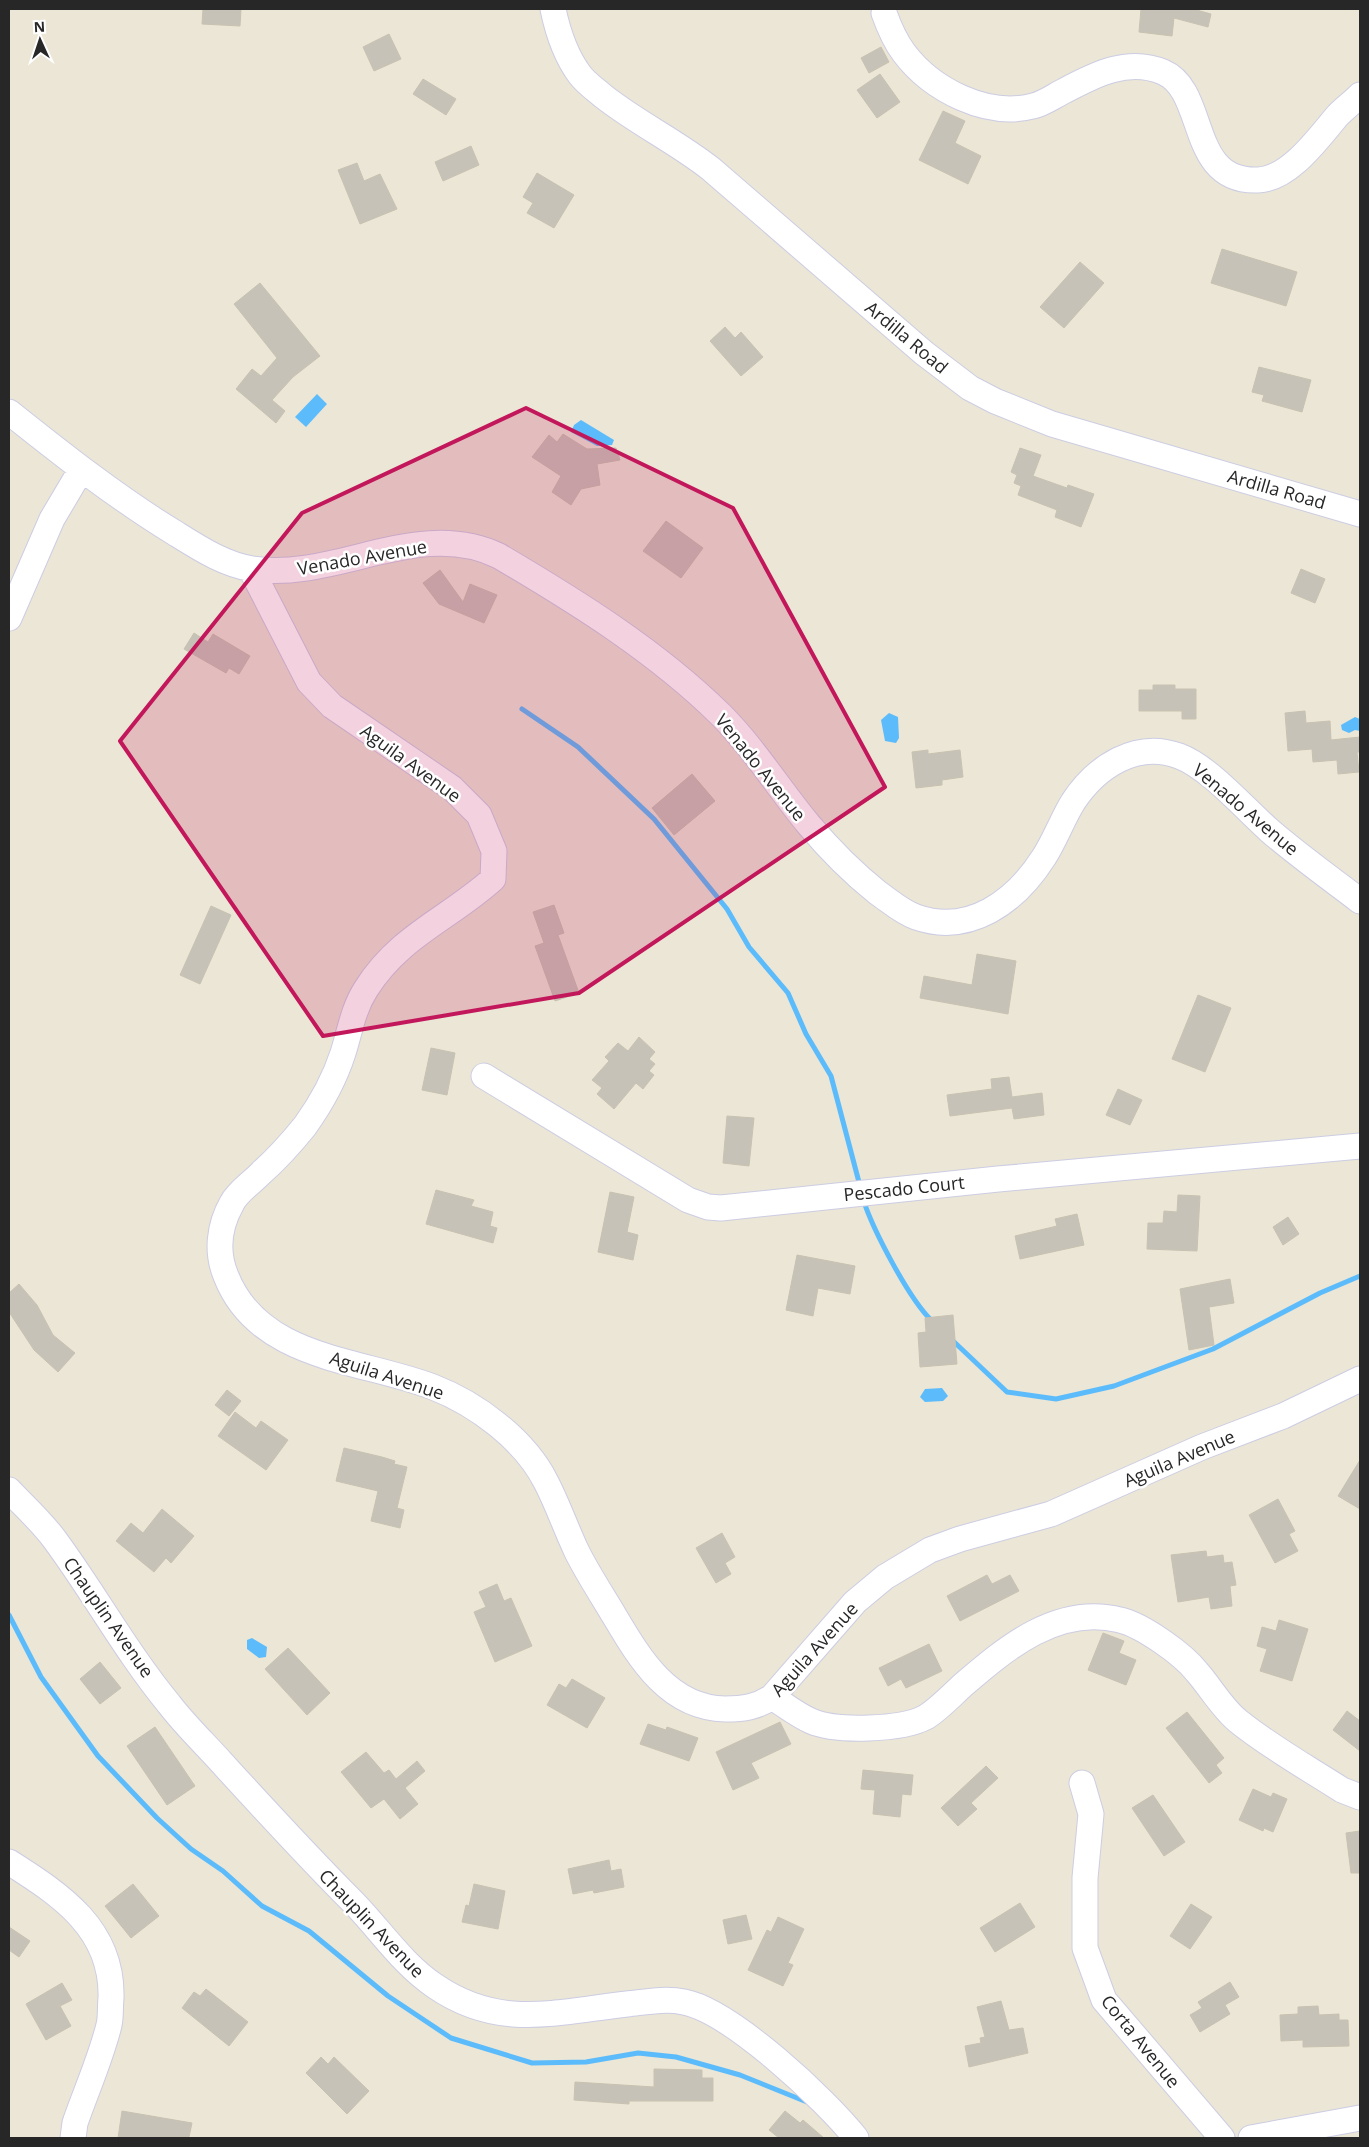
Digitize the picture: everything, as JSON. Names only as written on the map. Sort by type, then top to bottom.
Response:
[{"type":"street","name":"Ardilla Road","points":[[552,9],[558,34],[568,56],[582,77],[619,109],[691,153],[711,169],[924,353],[970,388],[995,401],[1052,424],[1360,514]]},
{"type":"street","points":[[884,12],[892,33],[903,52],[918,68],[935,82],[954,93],[990,108],[1011,110],[1035,106],[1084,80],[1107,71],[1129,66],[1152,68],[1166,73],[1178,83],[1189,104],[1202,139],[1215,162],[1226,173],[1243,178],[1258,180],[1272,177],[1291,166],[1315,144],[1340,114],[1360,95]]},
{"type":"street","name":"Venado Avenue","points":[[9,412],[81,470],[146,515],[200,549],[251,569],[276,571],[302,569],[422,543],[444,543],[481,548],[499,556],[647,651],[686,682],[722,716],[755,753],[808,824],[835,854],[864,881],[901,910],[916,917],[931,921],[954,922],[985,915],[999,907],[1011,897],[1044,858],[1075,799],[1102,770],[1118,759],[1137,752],[1157,751],[1182,757],[1200,767],[1272,833],[1360,901]]},
{"type":"street","points":[[9,618],[52,519],[81,470]]},
{"type":"street","name":"Aguila Avenue","points":[[251,569],[309,682],[332,706],[452,788],[479,815],[494,851],[494,878],[459,906],[408,940],[376,974],[364,991],[353,1015],[342,1056],[322,1099],[281,1155],[233,1200],[224,1220],[219,1242],[221,1264],[228,1283],[237,1299],[254,1319],[275,1335],[294,1345],[433,1387],[460,1401],[520,1443],[536,1463],[577,1551],[639,1658],[672,1691],[686,1699],[716,1709],[738,1709],[758,1706],[772,1697],[855,1602],[885,1577],[930,1550],[960,1539],[1051,1514],[1202,1447],[1283,1416],[1360,1379]]},
{"type":"street","name":"Pescado Court","points":[[484,1076],[688,1200],[721,1208],[998,1179],[1360,1146]]},
{"type":"street","name":"Chauplin Avenue","points":[[9,1490],[53,1537],[168,1704],[294,1842],[362,1911],[419,1975],[457,2000],[480,2010],[506,2015],[532,2014],[660,2000],[685,2002],[709,2011],[741,2032],[792,2072],[843,2122],[856,2138]]},
{"type":"street","points":[[772,1697],[811,1721],[827,1725],[867,1727],[908,1724],[926,1716],[1002,1652],[1021,1639],[1053,1624],[1075,1618],[1098,1616],[1121,1620],[1164,1643],[1189,1664],[1237,1721],[1342,1790],[1360,1797]]},
{"type":"street","name":"Corta Avenue","points":[[1082,1783],[1091,1814],[1085,1878],[1085,1948],[1104,2000],[1222,2138]]},
{"type":"street","points":[[9,1862],[51,1890],[78,1913],[94,1931],[111,1978],[110,2024],[75,2123],[74,2138]]},
{"type":"street","points":[[1251,2138],[1311,2133],[1360,2118]]},
{"type":"highlighted area","points":[[526,408],[733,508],[885,787],[579,993],[323,1036],[120,741],[302,513]]},
{"type":"water","points":[[317,394],[327,404],[306,427],[295,417]]},
{"type":"water","points":[[581,420],[614,440],[612,445],[597,446],[571,432],[574,425]]},
{"type":"water","points":[[889,713],[898,717],[899,738],[896,743],[885,741],[881,720]]},
{"type":"water","points":[[1355,717],[1360,719],[1360,731],[1355,730],[1349,733],[1342,730],[1341,725]]},
{"type":"water","points":[[942,1388],[948,1396],[943,1401],[925,1402],[920,1397],[925,1389]]},
{"type":"water","points":[[252,1638],[267,1647],[266,1657],[259,1658],[247,1649],[247,1640]]},
{"type":"building","points":[[203,9],[241,9],[240,26],[202,24]]},
{"type":"building","points":[[1141,9],[1193,9],[1211,14],[1208,27],[1174,18],[1172,36],[1139,32]]},
{"type":"building","points":[[389,34],[401,59],[374,71],[363,47]]},
{"type":"building","points":[[881,47],[889,62],[869,73],[861,58]]},
{"type":"building","points":[[880,74],[900,102],[877,118],[857,90]]},
{"type":"building","points":[[423,79],[456,99],[446,115],[413,94]]},
{"type":"building","points":[[943,111],[965,121],[955,143],[981,156],[968,184],[919,160]]},
{"type":"building","points":[[471,146],[479,165],[443,181],[435,162]]},
{"type":"building","points":[[357,163],[364,181],[380,174],[397,209],[360,224],[338,170]]},
{"type":"building","points":[[537,173],[574,195],[554,228],[527,213],[533,203],[523,197]]},
{"type":"building","points":[[1222,249],[1297,272],[1286,306],[1211,283]]},
{"type":"building","points":[[1080,262],[1104,283],[1064,328],[1040,307]]},
{"type":"building","points":[[260,283],[320,356],[293,377],[272,400],[285,411],[276,423],[236,389],[252,369],[261,376],[277,358],[234,304]]},
{"type":"building","points":[[725,327],[735,338],[741,332],[763,357],[741,376],[710,341]]},
{"type":"building","points":[[1259,367],[1311,380],[1302,412],[1262,401],[1264,395],[1252,392]]},
{"type":"building","points":[[563,434],[587,449],[616,448],[620,460],[597,464],[600,485],[581,489],[571,505],[552,492],[561,476],[532,457],[549,435],[557,442]]},
{"type":"building","points":[[1020,448],[1041,455],[1033,476],[1067,488],[1068,485],[1094,494],[1081,527],[1055,517],[1057,510],[1018,495],[1021,486],[1014,483],[1017,475],[1011,472]]},
{"type":"building","points":[[666,521],[703,548],[681,578],[643,551]]},
{"type":"building","points":[[1301,569],[1325,579],[1315,603],[1291,593]]},
{"type":"building","points":[[440,570],[463,602],[470,584],[497,595],[484,623],[439,604],[423,583]]},
{"type":"building","points":[[194,633],[208,642],[213,634],[250,656],[239,674],[229,668],[226,673],[184,649]]},
{"type":"building","points":[[1153,685],[1175,685],[1175,689],[1196,689],[1196,719],[1182,719],[1182,711],[1139,711],[1139,690],[1153,690]]},
{"type":"building","points":[[1305,711],[1306,723],[1330,721],[1331,740],[1360,737],[1360,752],[1357,752],[1359,772],[1338,774],[1337,760],[1313,762],[1312,749],[1288,751],[1285,713]]},
{"type":"building","points":[[928,750],[928,754],[960,750],[963,777],[942,780],[942,785],[916,788],[912,752]]},
{"type":"building","points":[[692,774],[715,801],[674,835],[652,808]]},
{"type":"building","points":[[554,905],[564,933],[558,935],[579,993],[555,1001],[535,946],[544,943],[533,912]]},
{"type":"building","points":[[211,906],[231,915],[200,984],[180,975]]},
{"type":"building","points":[[977,954],[1016,961],[1008,1014],[920,998],[924,976],[972,985]]},
{"type":"building","points":[[1198,995],[1231,1008],[1205,1072],[1172,1059]]},
{"type":"building","points":[[639,1037],[655,1052],[649,1059],[655,1064],[649,1071],[654,1075],[643,1089],[636,1083],[614,1109],[597,1094],[602,1088],[592,1080],[609,1061],[605,1057],[618,1043],[628,1051]]},
{"type":"building","points":[[431,1048],[455,1053],[447,1095],[422,1090]]},
{"type":"building","points":[[1009,1077],[1012,1097],[1042,1093],[1044,1115],[1014,1119],[1012,1108],[950,1116],[947,1095],[992,1089],[991,1079]]},
{"type":"building","points":[[1118,1089],[1142,1100],[1130,1125],[1106,1115]]},
{"type":"building","points":[[727,1116],[754,1118],[749,1166],[723,1163]]},
{"type":"building","points":[[436,1190],[474,1200],[471,1206],[493,1212],[490,1226],[497,1228],[493,1243],[426,1224]]},
{"type":"building","points":[[610,1192],[634,1197],[627,1232],[638,1235],[633,1260],[598,1252]]},
{"type":"building","points":[[1178,1195],[1200,1196],[1197,1251],[1147,1249],[1148,1223],[1163,1223],[1164,1211],[1177,1212]]},
{"type":"building","points":[[1077,1214],[1084,1245],[1020,1259],[1015,1236],[1057,1226],[1055,1219]]},
{"type":"building","points":[[1288,1217],[1299,1234],[1283,1245],[1273,1227]]},
{"type":"building","points":[[797,1255],[855,1266],[850,1294],[818,1288],[813,1316],[786,1310]]},
{"type":"building","points":[[1230,1279],[1234,1303],[1209,1307],[1214,1345],[1189,1350],[1180,1289]]},
{"type":"building","points":[[19,1284],[37,1305],[53,1335],[75,1353],[58,1372],[34,1350],[9,1312],[9,1293]]},
{"type":"building","points":[[953,1315],[957,1364],[920,1367],[918,1333],[926,1332],[925,1318]]},
{"type":"building","points":[[227,1390],[241,1401],[229,1416],[215,1405]]},
{"type":"building","points":[[235,1412],[256,1428],[261,1421],[288,1440],[266,1470],[218,1436]]},
{"type":"building","points":[[344,1448],[382,1457],[395,1461],[394,1464],[407,1467],[397,1508],[404,1510],[400,1528],[371,1521],[378,1491],[336,1481]]},
{"type":"building","points":[[1360,1460],[1360,1509],[1338,1496]]},
{"type":"building","points":[[1278,1499],[1295,1531],[1289,1534],[1298,1551],[1275,1563],[1249,1515]]},
{"type":"building","points":[[162,1509],[194,1536],[171,1563],[166,1558],[154,1572],[116,1541],[131,1523],[143,1533]]},
{"type":"building","points":[[722,1533],[735,1557],[725,1563],[731,1574],[716,1583],[696,1548]]},
{"type":"building","points":[[1206,1551],[1207,1557],[1223,1555],[1224,1563],[1232,1562],[1236,1585],[1230,1586],[1232,1606],[1211,1609],[1209,1597],[1178,1602],[1171,1555]]},
{"type":"building","points":[[987,1575],[992,1584],[1010,1575],[1019,1591],[960,1621],[947,1596]]},
{"type":"building","points":[[497,1584],[504,1601],[511,1598],[532,1646],[495,1662],[474,1612],[486,1607],[479,1592]]},
{"type":"building","points":[[1279,1620],[1308,1629],[1292,1681],[1260,1671],[1267,1649],[1257,1646],[1262,1627],[1276,1631]]},
{"type":"building","points":[[1103,1633],[1124,1641],[1119,1653],[1136,1660],[1126,1685],[1088,1670]]},
{"type":"building","points":[[929,1644],[942,1671],[906,1688],[901,1679],[888,1686],[879,1668]]},
{"type":"building","points":[[288,1648],[330,1693],[307,1715],[265,1669]]},
{"type":"building","points":[[100,1662],[121,1688],[100,1704],[80,1679]]},
{"type":"building","points":[[572,1679],[605,1698],[587,1728],[547,1705],[559,1684],[566,1688]]},
{"type":"building","points":[[1347,1711],[1360,1721],[1360,1751],[1333,1730]]},
{"type":"building","points":[[1187,1712],[1224,1758],[1216,1765],[1222,1773],[1209,1783],[1166,1728]]},
{"type":"building","points":[[780,1722],[791,1744],[751,1763],[759,1778],[733,1790],[716,1752]]},
{"type":"building","points":[[648,1724],[666,1730],[667,1727],[698,1738],[689,1761],[640,1744]]},
{"type":"building","points":[[155,1727],[195,1786],[167,1805],[127,1746]]},
{"type":"building","points":[[366,1752],[384,1773],[389,1770],[396,1779],[417,1761],[425,1771],[405,1788],[418,1804],[400,1819],[384,1799],[371,1808],[341,1772]]},
{"type":"building","points":[[986,1766],[998,1778],[971,1803],[977,1809],[958,1826],[941,1808]]},
{"type":"building","points":[[863,1770],[913,1775],[911,1795],[902,1794],[900,1817],[873,1814],[875,1790],[861,1789]]},
{"type":"building","points":[[1253,1789],[1271,1797],[1273,1793],[1287,1799],[1273,1832],[1264,1828],[1263,1831],[1239,1820]]},
{"type":"building","points":[[1153,1795],[1185,1842],[1164,1856],[1132,1808]]},
{"type":"building","points":[[1360,1831],[1360,1873],[1351,1873],[1346,1833]]},
{"type":"building","points":[[609,1860],[611,1871],[621,1869],[624,1887],[594,1893],[593,1890],[573,1894],[568,1869]]},
{"type":"building","points":[[133,1884],[159,1916],[131,1938],[105,1906]]},
{"type":"building","points":[[474,1884],[505,1891],[498,1929],[462,1922],[466,1905],[469,1906]]},
{"type":"building","points":[[1020,1903],[1035,1927],[995,1952],[980,1928]]},
{"type":"building","points":[[1191,1904],[1212,1917],[1190,1949],[1170,1936]]},
{"type":"building","points":[[746,1915],[752,1939],[728,1944],[723,1920]]},
{"type":"building","points":[[778,1917],[804,1929],[788,1963],[793,1965],[783,1986],[748,1970],[767,1930],[771,1932]]},
{"type":"building","points":[[9,1927],[30,1941],[19,1957],[9,1950]]},
{"type":"building","points":[[1230,1982],[1239,1997],[1225,2005],[1230,2014],[1200,2032],[1190,2015],[1202,2008],[1198,2002]]},
{"type":"building","points":[[62,1983],[72,2000],[60,2006],[71,2026],[46,2040],[26,2004]]},
{"type":"building","points":[[206,1989],[248,2022],[229,2046],[182,2008],[194,1992],[200,1996]]},
{"type":"building","points":[[1001,2001],[1009,2030],[1023,2028],[1028,2053],[969,2067],[965,2046],[981,2043],[980,2038],[985,2037],[977,2007]]},
{"type":"building","points":[[1318,2006],[1319,2015],[1339,2014],[1339,2020],[1348,2020],[1349,2046],[1303,2047],[1303,2040],[1281,2041],[1280,2015],[1298,2014],[1298,2007]]},
{"type":"building","points":[[321,2057],[328,2064],[334,2057],[369,2091],[347,2114],[306,2073]]},
{"type":"building","points":[[654,2069],[702,2070],[702,2078],[713,2078],[713,2101],[629,2101],[629,2104],[574,2100],[575,2082],[654,2087]]},
{"type":"building","points":[[122,2111],[192,2123],[189,2137],[118,2138]]},
{"type":"building","points":[[785,2111],[800,2123],[803,2120],[824,2138],[779,2138],[769,2130]]},
{"type":"waterway","points":[[522,709],[578,747],[654,819],[727,909],[749,947],[788,993],[806,1034],[831,1076],[860,1186]]},
{"type":"waterway","points":[[863,1199],[875,1228],[903,1281],[932,1321]]},
{"type":"waterway","points":[[951,1339],[1007,1392],[1056,1399],[1114,1386],[1213,1349],[1320,1293],[1360,1276]]},
{"type":"waterway","points":[[9,1615],[41,1677],[98,1756],[157,1818],[191,1849],[223,1871],[262,1906],[309,1931],[388,1996],[451,2038],[532,2063],[586,2062],[638,2053],[676,2057],[740,2075],[807,2102]]}]
